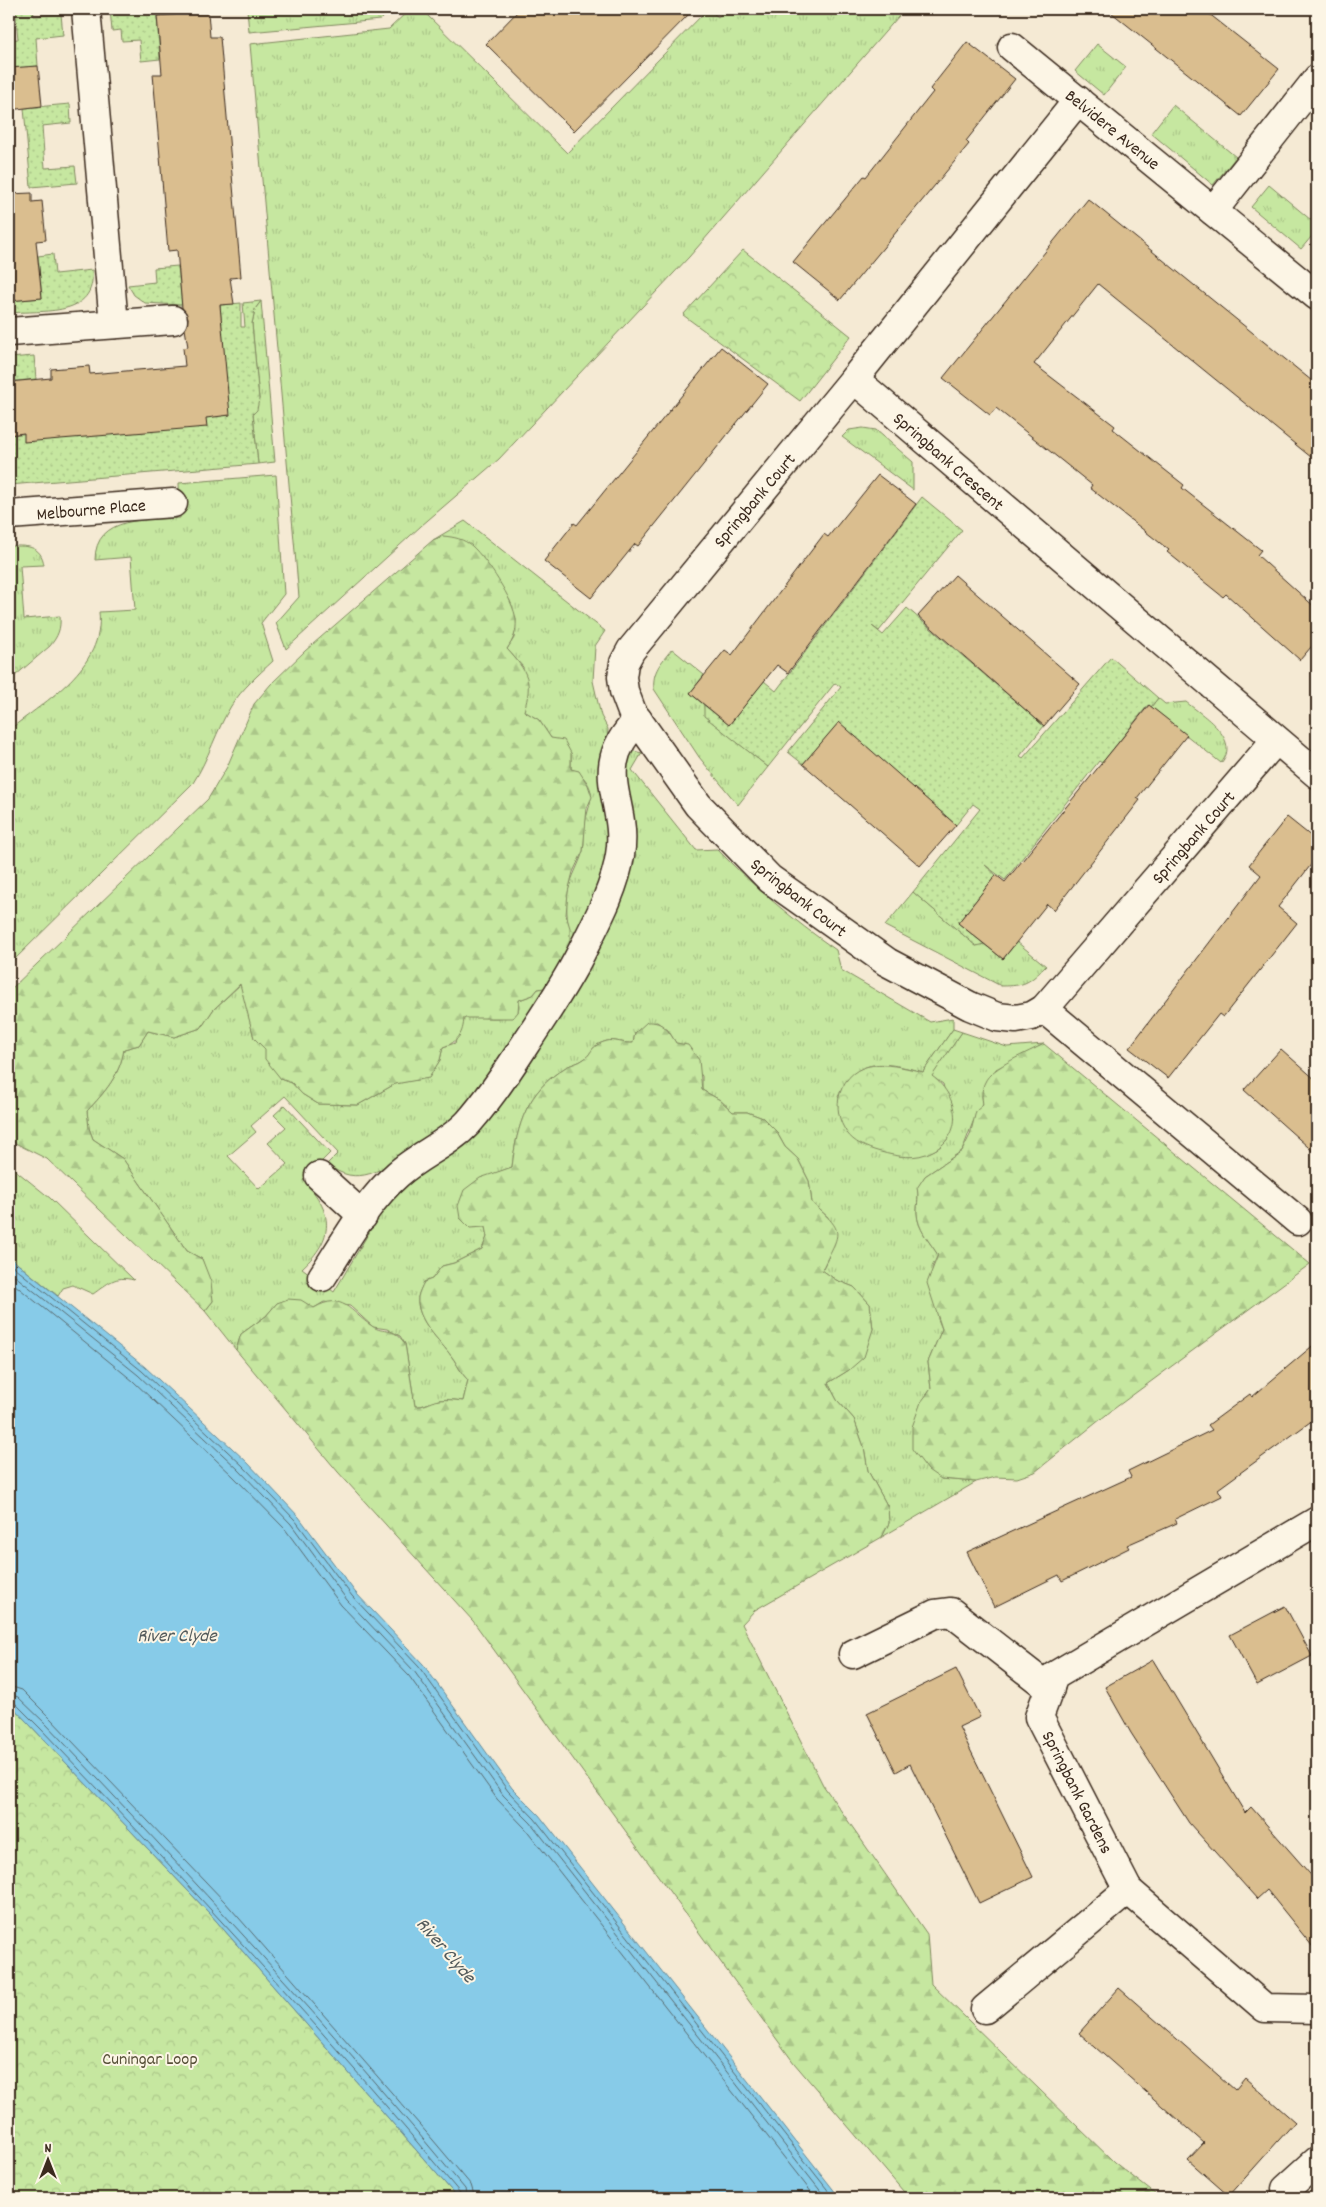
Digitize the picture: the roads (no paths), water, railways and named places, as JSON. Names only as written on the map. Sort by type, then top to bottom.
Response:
[{"type":"street","points":[[86,9],[114,324]]},
{"type":"street","name":"Belvidere Avenue","points":[[1012,47],[1317,296]]},
{"type":"street","points":[[1213,211],[1317,79]]},
{"type":"street","points":[[854,379],[1078,100]]},
{"type":"street","points":[[9,332],[173,320]]},
{"type":"street","name":"Springbank Court","points":[[854,379],[631,650],[624,663],[622,677],[624,691],[638,720],[698,805],[770,879],[887,962],[970,1006],[997,1017],[1016,1019],[1032,1016],[1044,1009],[1276,740]]},
{"type":"street","name":"Springbank Crescent","points":[[854,379],[1317,774]]},
{"type":"street","name":"Melbourne Place","points":[[9,515],[172,503]]},
{"type":"street","points":[[322,1277],[378,1194],[399,1173],[466,1124],[494,1090],[558,996],[580,954],[616,875],[621,853],[621,836],[612,784],[613,764],[620,742],[626,732],[638,720]]},
{"type":"street","points":[[1044,1009],[1298,1220]]},
{"type":"street","points":[[320,1176],[362,1216]]},
{"type":"street","name":"Springbank Gardens","points":[[1317,1521],[1054,1676],[1039,1717],[1128,1890],[1265,2008],[1317,2011]]},
{"type":"street","points":[[853,1654],[935,1614],[951,1612],[1050,1688]]},
{"type":"street","points":[[985,2010],[1128,1890]]},
{"type":"street","points":[[1286,2189],[1317,2161]]},
{"type":"water","name":"River Clyde","points":[[9,1257],[145,1367],[247,1462],[299,1517],[355,1592],[423,1664],[512,1788],[539,1815],[840,2198],[458,2198],[211,1915],[9,1703]]},
{"type":"park label","name":"Cuningar Loop","points":[[150,2058]]}]
